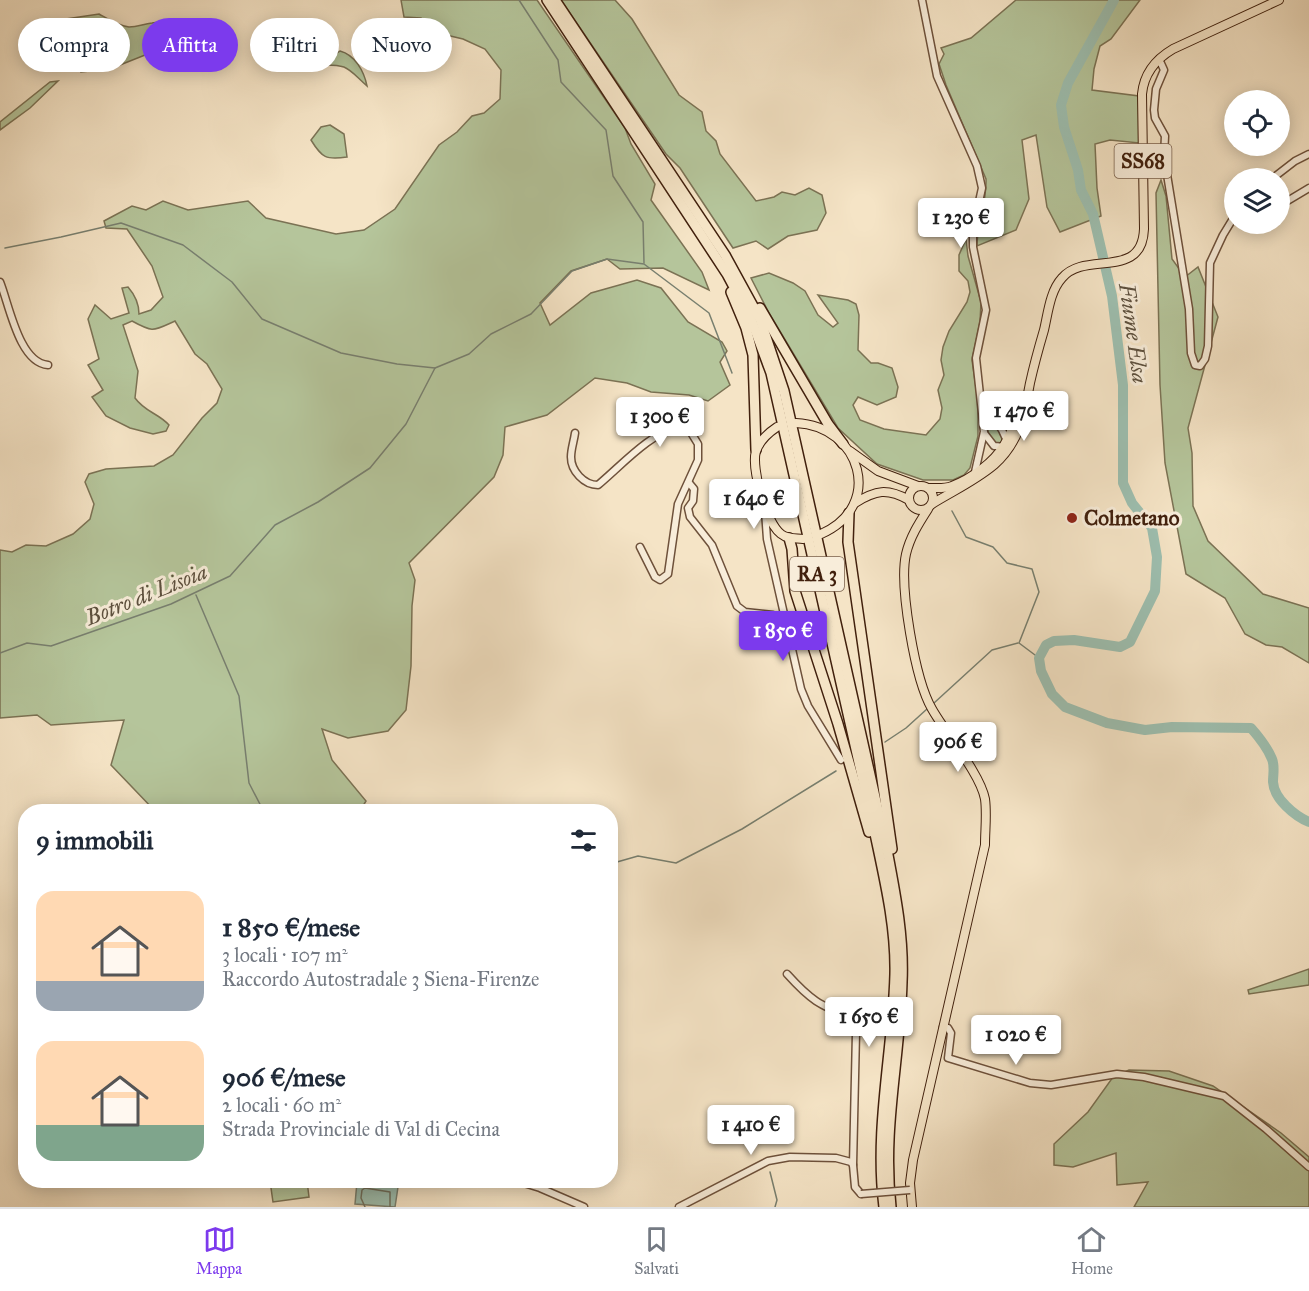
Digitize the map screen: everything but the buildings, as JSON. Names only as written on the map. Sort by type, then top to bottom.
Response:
[{"type":"highway","name":"RA 3","points":[[547,0],[700,230],[740,297],[760,339],[775,387],[890,906],[895,974],[880,1145],[884,1207]]},
{"type":"highway","name":"RA 3","points":[[555,0],[725,255],[765,332],[782,382],[892,875],[902,954],[901,1008],[889,1120],[888,1168],[891,1207]]},
{"type":"highway","points":[[635,134],[641,152],[728,285],[741,315],[753,355],[756,450]]},
{"type":"highway","points":[[662,160],[675,170],[720,238],[828,424],[846,447]]},
{"type":"highway","points":[[849,513],[848,542],[906,941],[908,982],[901,1008]]},
{"type":"highway","points":[[785,536],[792,549],[795,591],[860,801],[874,851],[884,902],[890,956],[884,1051],[887,1066]]},
{"type":"main road","name":"SS68","points":[[930,506],[1005,454],[1017,435],[1055,289],[1064,275],[1077,268],[1126,260],[1135,254],[1143,241],[1143,92],[1147,75],[1159,59],[1179,46],[1279,0]]},
{"type":"main road","name":"SS68","points":[[918,486],[950,487],[977,474],[1005,445],[1021,417]]},
{"type":"main road","points":[[796,423],[823,428],[878,471],[918,486],[910,493],[914,518],[913,534]]},
{"type":"main road","points":[[777,427],[764,438],[756,450],[755,465],[765,511],[771,524],[785,536],[803,538]]},
{"type":"main road","points":[[821,534],[834,527],[849,513],[855,502],[859,487],[859,474],[846,447]]},
{"type":"main road","points":[[912,1207],[910,1190],[912,1166],[985,845],[986,817],[985,797],[976,778],[931,708],[922,688],[904,583],[906,555],[913,534],[930,506],[933,496],[929,488]]},
{"type":"main road","points":[[855,502],[867,495],[884,491],[895,493],[921,511],[930,506]]},
{"type":"street","points":[[922,0],[938,76],[981,180],[981,193],[972,240],[974,261],[986,303],[976,358],[984,432],[977,474]]},
{"type":"street","points":[[1159,59],[1164,70],[1156,91],[1155,118],[1164,132],[1164,156],[1189,309],[1191,353],[1195,365],[1200,366],[1205,359],[1208,346],[1210,263],[1224,232]]},
{"type":"street","points":[[1286,168],[1309,154]]},
{"type":"street","points":[[1290,199],[1309,188]]},
{"type":"street","points":[[0,282],[22,342],[31,357],[39,364],[48,364]]},
{"type":"street","points":[[982,401],[994,419],[1005,445],[992,445],[984,432]]},
{"type":"street","points":[[994,419],[1007,420],[1021,417]]},
{"type":"street","points":[[575,433],[571,459],[581,479],[589,485],[598,485],[652,439],[670,428],[681,425],[690,430],[698,444],[699,460],[678,504],[668,574],[660,580],[655,577],[640,547]]},
{"type":"street","points":[[689,483],[694,489],[693,501],[688,508],[690,517],[712,545],[737,606],[745,612],[773,615],[786,621]]},
{"type":"street","points":[[765,511],[769,546],[804,699],[841,760]]},
{"type":"street","points":[[769,546],[771,538],[785,536]]},
{"type":"street","points":[[787,974],[800,989],[813,999],[847,1017],[856,1033],[853,1165],[855,1187],[861,1194],[910,1190]]},
{"type":"street","points":[[943,1027],[948,1028],[951,1033],[948,1058],[1030,1083],[1051,1085],[1118,1074],[1144,1077],[1224,1096],[1309,1167]]},
{"type":"street","points":[[679,1207],[768,1161],[790,1157],[836,1158],[851,1162],[853,1165]]},
{"type":"street","points":[[540,1188],[584,1207]]},
{"type":"shaded area","points":[[401,0],[537,0],[625,128],[631,144],[655,184],[651,200],[702,272],[709,290],[663,268],[620,269],[607,259],[571,271],[540,303],[550,325],[591,293],[637,280],[661,288],[688,322],[722,342],[727,351],[720,362],[730,385],[708,401],[689,395],[651,392],[627,383],[595,378],[547,415],[505,427],[503,455],[494,477],[409,563],[415,580],[411,666],[406,710],[388,731],[348,738],[322,729],[332,760],[366,801],[364,804],[148,804],[111,765],[124,720],[51,725],[37,715],[0,718],[0,550],[12,552],[26,545],[46,546],[73,534],[90,519],[94,504],[85,482],[89,474],[106,469],[154,466],[173,455],[217,403],[222,389],[207,364],[195,354],[175,321],[162,327],[149,329],[132,321],[123,325],[138,371],[135,398],[169,425],[166,431],[153,434],[130,428],[106,416],[92,397],[103,390],[88,365],[99,359],[88,319],[95,305],[111,319],[129,313],[122,288],[128,287],[133,293],[139,314],[151,310],[163,297],[152,266],[127,229],[106,228],[104,221],[132,206],[146,210],[163,201],[188,210],[248,201],[266,218],[336,234],[364,230],[395,209],[439,145],[457,132],[472,116],[484,113],[500,99],[501,70],[485,49],[452,36],[452,18],[404,17]]},
{"type":"shaded area","points":[[561,0],[615,0],[632,19],[679,95],[702,112],[706,131],[716,141],[720,154],[756,201],[774,197],[782,192],[795,195],[809,188],[822,195],[826,213],[817,230],[788,236],[768,249],[756,241],[733,248],[680,168],[666,154]]},
{"type":"shaded area","points":[[1016,0],[1140,0],[1111,39],[1100,46],[1092,90],[1139,96],[1139,143],[1110,140],[1095,144],[1101,216],[1060,232],[1047,207],[1036,135],[1022,140],[1029,199],[1016,230],[977,246],[986,179],[946,85],[939,64],[944,54],[941,48],[971,38]]},
{"type":"shaded area","points":[[99,14],[106,18],[73,18]]},
{"type":"shaded area","points":[[142,25],[142,56],[130,61],[130,27]]},
{"type":"shaded area","points":[[339,52],[351,57],[351,71],[339,65]]},
{"type":"shaded area","points":[[352,72],[362,72],[367,86]]},
{"type":"shaded area","points":[[58,81],[30,108],[0,130],[0,122],[50,82]]},
{"type":"shaded area","points":[[330,125],[344,134],[347,157],[329,158],[318,151],[311,140],[321,127]]},
{"type":"shaded area","points":[[1161,180],[1166,196],[1172,259],[1185,277],[1198,267],[1218,317],[1188,428],[1192,453],[1193,506],[1208,541],[1263,594],[1309,608],[1309,663],[1282,647],[1266,645],[1245,634],[1225,598],[1186,574],[1165,463],[1160,385],[1156,193]]},
{"type":"shaded area","points":[[966,239],[968,256],[981,302],[980,322],[972,360],[978,402],[978,436],[970,468],[964,475],[953,480],[923,480],[877,464],[838,428],[769,313],[751,278],[769,273],[793,283],[805,291],[818,315],[833,327],[838,323],[818,295],[848,300],[856,304],[859,315],[858,350],[871,363],[892,368],[898,387],[896,397],[877,405],[858,397],[853,405],[860,420],[884,429],[926,435],[940,419],[942,408],[938,390],[944,375],[941,360],[943,347],[970,292],[968,281],[959,271],[959,255]]},
{"type":"shaded area","points":[[987,415],[1003,438],[1002,443],[994,443],[988,435]]},
{"type":"shaded area","points":[[1309,969],[1309,985],[1249,994],[1248,990]]},
{"type":"shaded area","points":[[1129,1070],[1169,1071],[1213,1086],[1281,1133],[1309,1157],[1309,1207],[1134,1207],[1148,1182],[1117,1185],[1116,1153],[1073,1167],[1054,1165],[1054,1144],[1088,1112],[1113,1077]]},
{"type":"shaded area","points":[[271,1188],[308,1188],[309,1197],[273,1202]]},
{"type":"water","points":[[356,1188],[398,1188],[395,1207],[355,1204]]},
{"type":"waterway","points":[[519,0],[558,60],[561,82],[606,130],[613,176],[643,222],[644,263]]},
{"type":"waterway","name":"Fiume Elsa","points":[[1114,0],[1068,83],[1061,105],[1064,127],[1078,170],[1081,190],[1093,214],[1112,296],[1123,385],[1123,483],[1132,503],[1152,528],[1157,557],[1155,591],[1130,642],[1120,647],[1074,640],[1054,641],[1046,645],[1039,658],[1041,671],[1052,694],[1065,707],[1107,723],[1145,730],[1172,727],[1251,728],[1263,742],[1272,759],[1273,782],[1277,795],[1292,811],[1309,822]]},
{"type":"waterway","points":[[5,248],[121,223],[183,245],[232,282],[262,319],[341,353],[397,364],[435,368]]},
{"type":"waterway","name":"Botro di Lisoia","points":[[0,653],[27,643],[51,646],[171,604],[230,576],[275,525],[318,502],[370,468],[406,424],[435,368],[469,354],[491,334],[531,314],[572,271],[607,259],[644,264],[709,313],[732,373]]},
{"type":"waterway","points":[[952,511],[966,537],[993,547],[1007,563],[1032,569],[1039,592],[1019,643],[1039,658]]},
{"type":"waterway","points":[[196,595],[239,696],[249,783],[260,804]]},
{"type":"waterway","points":[[934,703],[992,650],[1018,643]]},
{"type":"waterway","points":[[885,742],[906,728],[927,709]]},
{"type":"waterway","points":[[618,862],[638,856],[676,863],[742,829],[836,771]]},
{"type":"waterway","points":[[770,1172],[777,1200],[775,1207]]},
{"type":"place","name":"Colmetano","points":[[1072,518]]}]
